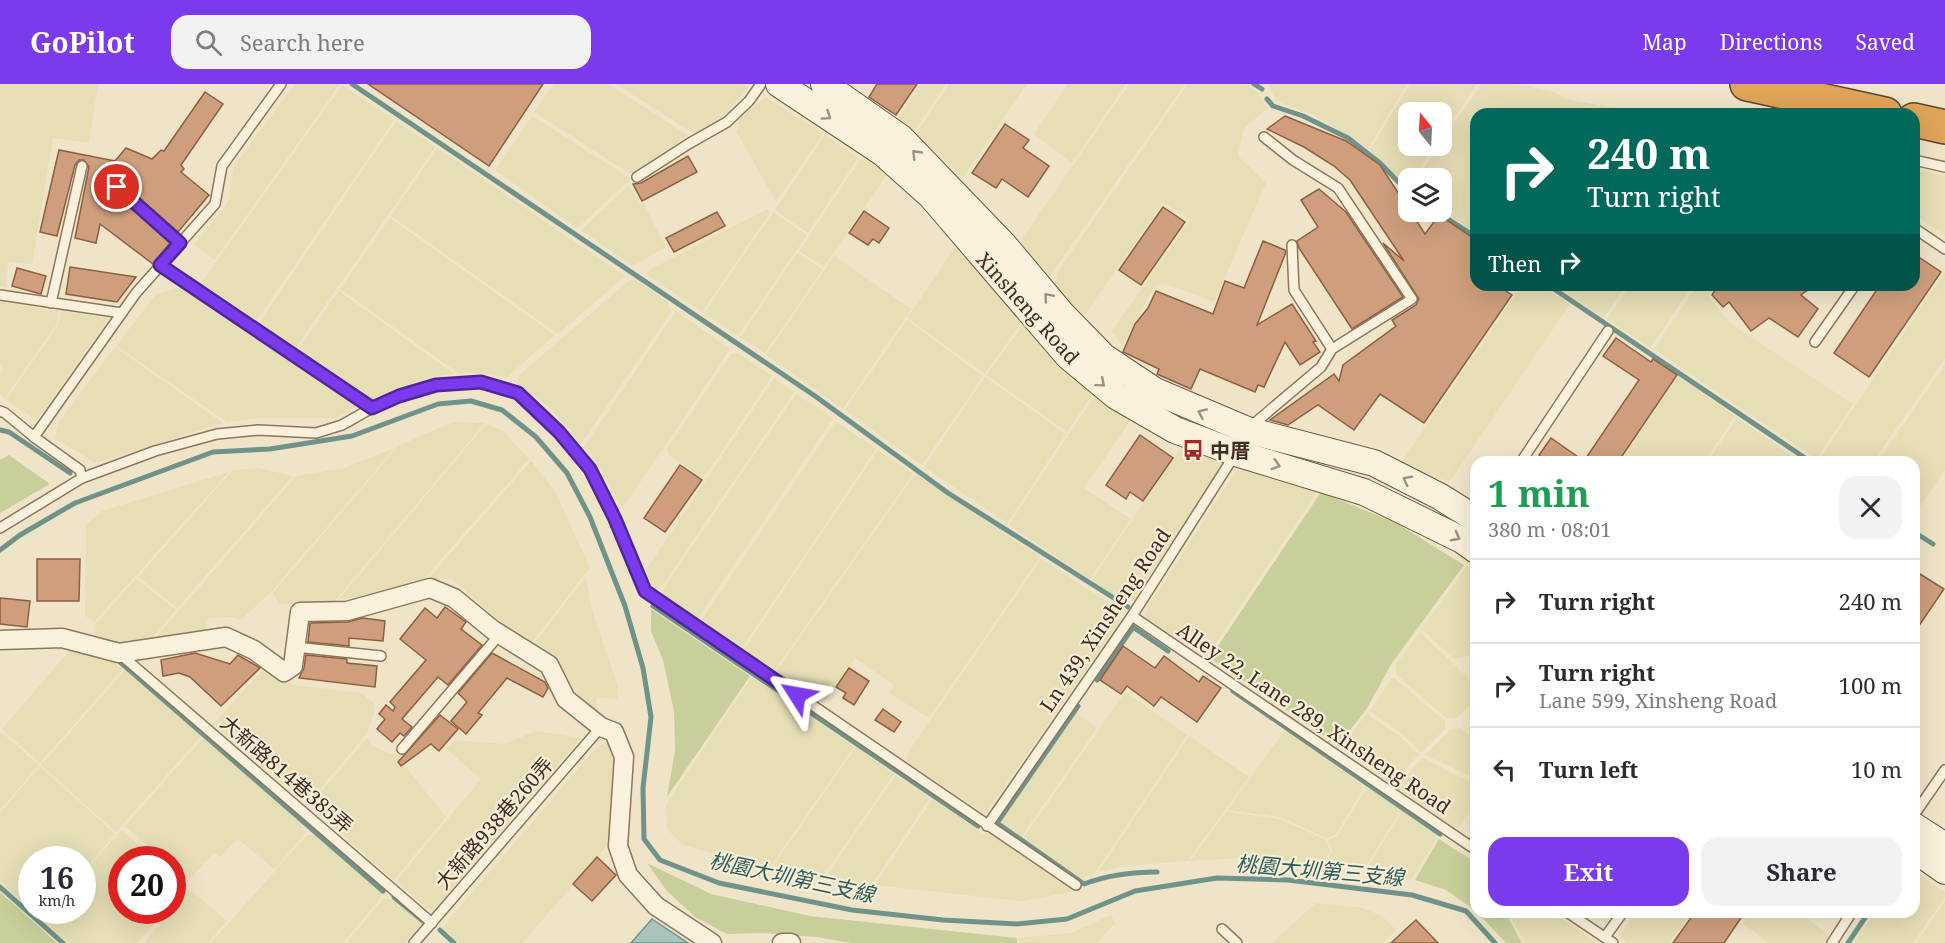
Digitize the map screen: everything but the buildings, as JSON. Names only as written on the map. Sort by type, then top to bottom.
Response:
[{"type":"highway","points":[[1747,84],[1858,108]]},
{"type":"highway","points":[[1920,121],[1945,127]]},
{"type":"main road","name":"Xinsheng Road","points":[[779,84],[883,153],[931,196],[1068,356],[1116,396],[1175,430],[1374,464],[1439,496],[1470,515]]},
{"type":"main road","name":"Xinsheng Road","points":[[824,84],[902,138],[1004,245],[1062,314],[1104,357],[1155,391],[1241,442],[1364,492],[1470,546]]},
{"type":"main road","points":[[1920,830],[1945,846]]},
{"type":"main road","points":[[1920,853],[1945,871]]},
{"type":"street","points":[[0,640],[62,638],[119,653],[226,637],[254,650],[284,672],[293,666],[300,612],[346,611],[430,588],[454,598],[500,634],[549,665],[566,699],[601,727],[614,732],[624,757],[618,846],[628,875],[656,906],[712,943]]},
{"type":"street","points":[[782,943],[791,943]]},
{"type":"lane","points":[[34,437],[122,313],[160,265],[215,204],[222,166],[281,84]]},
{"type":"lane","points":[[638,177],[690,143],[728,122],[749,101],[761,84]]},
{"type":"lane","points":[[1264,137],[1293,160],[1338,188],[1412,299],[1332,349],[1294,290],[1292,245]]},
{"type":"lane","points":[[1920,161],[1945,166]]},
{"type":"lane","points":[[51,303],[82,166]]},
{"type":"lane","points":[[117,187],[180,243]]},
{"type":"lane","points":[[1920,232],[1945,249]]},
{"type":"lane","points":[[160,265],[372,408]]},
{"type":"lane","points":[[1815,342],[1851,291]]},
{"type":"lane","points":[[0,295],[122,313]]},
{"type":"lane","points":[[1525,456],[1608,331]]},
{"type":"lane","name":"Ln 439, Xinsheng Road","points":[[987,826],[1132,616],[1241,442],[1321,367],[1332,349]]},
{"type":"lane","points":[[0,528],[82,478],[155,451],[217,434],[258,430],[316,433],[342,425],[399,396],[436,385],[481,382],[518,393],[559,432],[590,469],[615,519],[645,591],[1076,885]]},
{"type":"lane","points":[[0,411],[80,470],[82,478]]},
{"type":"lane","name":"Alley 22, Lane 289, Xinsheng Road","points":[[1132,616],[1470,846]]},
{"type":"lane","points":[[402,749],[500,634]]},
{"type":"lane","points":[[295,647],[381,656]]},
{"type":"lane","name":"大新路814巷385弄","points":[[119,653],[432,922]]},
{"type":"lane","name":"大新路938巷260弄","points":[[414,943],[601,727]]},
{"type":"lane","points":[[1920,806],[1945,770]]},
{"type":"lane","points":[[1577,918],[1609,940],[1620,918]]},
{"type":"lane","points":[[1832,943],[1848,918]]},
{"type":"lane","points":[[1222,929],[1237,943]]},
{"type":"shaded area","points":[[0,84],[98,84],[89,143],[53,138],[32,264],[8,262],[6,287],[0,286]]},
{"type":"shaded area","points":[[295,84],[340,84],[215,260],[194,245],[228,202],[234,166]]},
{"type":"shaded area","points":[[554,84],[608,84],[689,136],[658,155],[634,176],[534,112]]},
{"type":"shaded area","points":[[616,84],[744,84],[748,87],[720,121],[693,133]]},
{"type":"shaded area","points":[[921,84],[946,84],[913,133],[898,119]]},
{"type":"shaded area","points":[[949,84],[1027,84],[963,177],[916,134]]},
{"type":"shaded area","points":[[1068,84],[1126,84],[1072,163],[1034,134]]},
{"type":"shaded area","points":[[1129,84],[1185,84],[1049,277],[1020,242]]},
{"type":"shaded area","points":[[1188,84],[1246,84],[1256,91],[1268,108],[1244,128],[1238,156],[1266,183],[1214,302],[1179,288],[1158,284],[1122,346],[1112,331],[1190,220],[1163,202],[1084,316],[1053,283],[1058,277],[1056,274]]},
{"type":"shaded area","points":[[1268,84],[1407,84],[1368,148],[1314,115],[1276,101]]},
{"type":"shaded area","points":[[1410,84],[1477,84],[1452,121],[1452,102],[1399,102]]},
{"type":"shaded area","points":[[1481,84],[1515,84],[1554,92],[1566,99],[1613,108],[1470,108],[1470,229],[1452,217],[1452,168],[1424,168],[1432,156],[1452,156],[1452,127]]},
{"type":"shaded area","points":[[342,85],[394,120],[257,320],[201,283]]},
{"type":"shaded area","points":[[765,97],[823,133],[776,202],[736,131],[740,127],[738,120]]},
{"type":"shaded area","points":[[1398,104],[1398,156],[1428,156],[1420,168],[1398,168],[1398,179],[1370,150]]},
{"type":"shaded area","points":[[532,116],[631,179],[577,228],[495,170]]},
{"type":"shaded area","points":[[396,121],[435,147],[296,347],[260,322]]},
{"type":"shaded area","points":[[825,135],[858,158],[808,233],[775,210]]},
{"type":"shaded area","points":[[437,148],[625,276],[558,334],[391,216]]},
{"type":"shaded area","points":[[869,159],[887,174],[824,267],[799,251],[860,160]]},
{"type":"shaded area","points":[[1920,170],[1945,176],[1945,236],[1920,218]]},
{"type":"shaded area","points":[[629,185],[641,206],[644,204],[666,247],[633,266],[581,230]]},
{"type":"shaded area","points":[[767,209],[770,213],[702,312],[646,274],[651,269]]},
{"type":"shaded area","points":[[773,212],[807,235],[738,336],[704,313]]},
{"type":"shaded area","points":[[390,218],[555,335],[507,377],[484,373],[458,373],[340,289]]},
{"type":"shaded area","points":[[956,246],[1021,323],[985,374],[907,318]]},
{"type":"shaded area","points":[[797,253],[823,269],[765,353],[740,337]]},
{"type":"shaded area","points":[[834,256],[911,309],[843,409],[766,355]]},
{"type":"shaded area","points":[[1945,272],[1945,358],[1877,456],[1822,456]]},
{"type":"shaded area","points":[[630,280],[638,281],[667,302],[671,312],[581,444],[554,412],[517,382],[520,374]]},
{"type":"shaded area","points":[[182,287],[356,407],[336,418],[258,418],[227,422],[116,346],[156,294]]},
{"type":"shaded area","points":[[339,291],[454,374],[433,376],[397,388],[371,400],[299,348]]},
{"type":"shaded area","points":[[1518,291],[1550,291],[1570,304],[1450,481],[1440,479],[1430,481],[1399,466]]},
{"type":"shaded area","points":[[1564,291],[1622,291],[1604,318]]},
{"type":"shaded area","points":[[1626,291],[1689,291],[1650,348],[1607,319]]},
{"type":"shaded area","points":[[1693,291],[1712,291],[1709,296],[1731,324],[1853,404],[1818,456],[1812,456],[1654,349]]},
{"type":"shaded area","points":[[0,302],[59,311],[57,324],[4,399],[0,393],[0,373],[4,370],[0,364]]},
{"type":"shaded area","points":[[61,311],[109,318],[37,420],[6,400],[58,325]]},
{"type":"shaded area","points":[[676,311],[730,349],[622,509],[600,468],[584,447]]},
{"type":"shaded area","points":[[907,320],[983,376],[922,465],[845,410]]},
{"type":"shaded area","points":[[1023,325],[1063,368],[1093,394],[1067,432],[986,375]]},
{"type":"shaded area","points":[[115,347],[223,423],[95,463],[55,438],[59,422]]},
{"type":"shaded area","points":[[737,353],[772,376],[707,473],[701,477],[669,455],[667,449],[731,354]]},
{"type":"shaded area","points":[[1945,365],[1945,470],[1920,506],[1920,456],[1881,456]]},
{"type":"shaded area","points":[[985,377],[1066,434],[1007,523],[924,467]]},
{"type":"shaded area","points":[[1678,377],[1735,416],[1708,456],[1625,456]]},
{"type":"shaded area","points":[[774,378],[794,392],[662,586],[655,589],[648,583],[646,570]]},
{"type":"shaded area","points":[[796,394],[833,418],[698,618],[660,594]]},
{"type":"shaded area","points":[[1095,395],[1131,420],[1084,488],[1131,519],[1090,579],[1009,525]]},
{"type":"shaded area","points":[[1737,418],[1791,455],[1790,456],[1711,456]]},
{"type":"shaded area","points":[[836,421],[876,449],[742,648],[701,621]]},
{"type":"shaded area","points":[[453,422],[485,423],[335,601],[299,605],[279,604],[273,593],[398,446]]},
{"type":"shaded area","points":[[486,424],[502,430],[529,459],[424,579],[383,592],[338,600]]},
{"type":"shaded area","points":[[1181,447],[1225,464],[1132,600],[1120,599],[1092,580]]},
{"type":"shaded area","points":[[395,448],[271,592],[241,620],[228,617],[208,618],[205,631],[152,642],[296,476],[344,468]]},
{"type":"shaded area","points":[[878,450],[913,474],[775,670],[744,649]]},
{"type":"shaded area","points":[[531,461],[555,491],[590,568],[529,646],[452,579],[428,579]]},
{"type":"shaded area","points":[[1239,467],[1318,491],[1207,656],[1145,618],[1148,606]]},
{"type":"shaded area","points":[[258,468],[293,476],[177,608],[138,577],[233,470]]},
{"type":"shaded area","points":[[229,472],[95,621],[85,616],[86,525],[102,511]]},
{"type":"shaded area","points":[[915,474],[1040,557],[929,718],[889,693],[894,685],[855,658],[824,703],[776,671]]},
{"type":"shaded area","points":[[1041,559],[1120,610],[1119,622],[985,814],[906,761],[907,754]]},
{"type":"shaded area","points":[[1467,566],[1470,568],[1470,656],[1454,659],[1422,629]]},
{"type":"shaded area","points":[[586,577],[591,607],[618,687],[617,699],[597,697],[595,712],[583,702],[556,658],[531,647]]},
{"type":"shaded area","points":[[136,578],[176,610],[148,643],[120,647],[99,641],[95,636],[96,624]]},
{"type":"shaded area","points":[[1420,632],[1470,680],[1470,705],[1456,718],[1446,718],[1396,674],[1396,664]]},
{"type":"shaded area","points":[[72,648],[115,662],[123,669],[40,763],[2,729]]},
{"type":"shaded area","points":[[265,668],[276,678],[294,685],[361,693],[374,703],[374,714],[366,735],[313,797],[300,798],[213,724]]},
{"type":"shaded area","points":[[125,670],[201,736],[116,832],[41,765]]},
{"type":"shaded area","points":[[752,677],[854,747],[768,870],[683,845],[667,829],[666,804]]},
{"type":"shaded area","points":[[1393,677],[1445,721],[1445,729],[1421,752],[1400,732],[1370,711]]},
{"type":"shaded area","points":[[1125,692],[1187,735],[1095,873],[1080,879],[1023,839]]},
{"type":"shaded area","points":[[1075,712],[1097,728],[1021,837],[1000,823]]},
{"type":"shaded area","points":[[1367,714],[1399,736],[1419,754],[1397,779],[1388,781],[1340,747]]},
{"type":"shaded area","points":[[1460,728],[1470,736],[1470,776],[1425,755],[1451,729]]},
{"type":"shaded area","points":[[1285,730],[1361,784],[1362,791],[1336,834],[1327,838],[1280,817],[1227,810]]},
{"type":"shaded area","points":[[0,731],[39,765],[0,810]]},
{"type":"shaded area","points":[[536,731],[581,738],[432,912],[396,881],[481,779],[446,749],[455,740],[504,744]]},
{"type":"shaded area","points":[[1189,736],[1249,777],[1188,861],[1126,866],[1098,872]]},
{"type":"shaded area","points":[[203,738],[303,823],[302,828],[306,833],[274,869],[238,839],[220,857],[214,853],[187,882],[186,846],[147,846],[125,826]]},
{"type":"shaded area","points":[[367,738],[372,746],[389,753],[411,756],[405,766],[446,817],[394,880],[315,810],[315,799]]},
{"type":"shaded area","points":[[607,741],[614,748],[608,845],[522,943],[460,943],[442,928],[596,748]]},
{"type":"shaded area","points":[[856,747],[894,774],[821,879],[770,870]]},
{"type":"shaded area","points":[[1423,757],[1470,781],[1470,811],[1457,829],[1396,787]]},
{"type":"shaded area","points":[[40,766],[115,834],[96,856],[96,846],[18,846],[18,898],[0,881],[0,813]]},
{"type":"shaded area","points":[[896,775],[930,798],[872,884],[824,879]]},
{"type":"shaded area","points":[[1370,789],[1401,810],[1363,871],[1326,863],[1332,851],[1328,840],[1337,837],[1364,792]]},
{"type":"shaded area","points":[[932,799],[977,829],[981,835],[992,833],[1072,887],[1071,892],[1021,901],[875,885]]},
{"type":"shaded area","points":[[1402,811],[1438,836],[1411,880],[1365,871]]},
{"type":"shaded area","points":[[1226,812],[1280,819],[1326,840],[1330,851],[1323,864],[1243,858],[1190,861]]},
{"type":"shaded area","points":[[121,830],[139,846],[108,846],[108,924],[154,924],[137,943],[68,943],[47,924],[96,924],[96,859]]},
{"type":"shaded area","points":[[307,835],[317,835],[382,892],[381,898],[343,943],[211,943]]},
{"type":"shaded area","points":[[1920,875],[1945,892],[1945,897],[1913,943],[1853,943],[1871,918],[1920,918]]},
{"type":"shaded area","points":[[189,889],[227,921],[208,943],[144,943],[160,924],[186,924],[186,893]]},
{"type":"shaded area","points":[[383,899],[394,899],[422,923],[405,943],[346,943]]},
{"type":"shaded area","points":[[1945,901],[1945,943],[1916,943]]},
{"type":"shaded area","points":[[1316,903],[1363,908],[1382,916],[1396,930],[1383,943],[1272,943]]},
{"type":"shaded area","points":[[1111,915],[1115,923],[1097,943],[1019,943],[1019,938],[1071,933]]},
{"type":"shaded area","points":[[1511,918],[1561,918],[1597,943],[1525,943]]},
{"type":"shaded area","points":[[1632,918],[1687,918],[1670,943],[1628,943],[1619,937]]},
{"type":"shaded area","points":[[1746,918],[1806,918],[1829,935],[1824,943],[1768,943],[1743,923]]},
{"type":"green space","points":[[9,455],[50,484],[0,513],[0,460]]},
{"type":"green space","points":[[1321,492],[1398,524],[1464,565],[1392,663],[1366,710],[1338,745],[1210,658]]},
{"type":"green space","points":[[651,609],[750,676],[667,797],[675,751],[674,711],[663,660],[651,631]]},
{"type":"green space","points":[[1439,839],[1470,859],[1470,907],[1446,890],[1415,880]]},
{"type":"green space","points":[[647,863],[711,894],[810,916],[1017,938],[1017,943],[850,943],[817,937],[763,933],[727,934],[695,917],[667,891]]},
{"type":"green space","points":[[0,892],[18,908],[18,924],[36,924],[57,943],[0,943]]},
{"type":"green space","points":[[1483,918],[1508,918],[1522,943],[1506,943]]},
{"type":"water","points":[[652,919],[688,943],[631,943]]},
{"type":"waterway","points":[[352,84],[815,396],[948,493],[1128,607]]},
{"type":"waterway","points":[[1254,84],[1262,89]]},
{"type":"waterway","points":[[1267,99],[1273,106],[1303,116],[1348,138],[1380,163],[1398,182]]},
{"type":"waterway","points":[[1452,222],[1470,233]]},
{"type":"waterway","points":[[1557,291],[1802,456]]},
{"type":"waterway","name":"桃園大圳第三支線","points":[[0,550],[20,535],[75,503],[213,452],[270,449],[352,436],[438,404],[471,401],[502,410],[536,437],[567,473],[590,517],[625,606],[643,668],[651,717],[643,788],[644,839],[660,860],[719,883],[852,910],[943,920],[1017,924],[1067,919],[1135,891],[1217,878],[1288,880],[1412,895],[1466,911],[1470,915]]},
{"type":"waterway","points":[[0,430],[9,432],[70,473]]},
{"type":"waterway","points":[[1920,536],[1933,544]]},
{"type":"waterway","points":[[653,606],[978,826]]},
{"type":"waterway","points":[[1097,680],[1133,627],[1168,651]]},
{"type":"waterway","points":[[113,659],[119,661],[383,891]]},
{"type":"waterway","points":[[1233,691],[1440,834]]},
{"type":"waterway","points":[[1078,706],[997,823],[1084,884],[1120,875],[1157,872]]},
{"type":"waterway","points":[[0,887],[63,943]]},
{"type":"waterway","points":[[394,897],[423,921]]},
{"type":"waterway","name":"桃園大圳第三支線","points":[[1472,918],[1495,943]]},
{"type":"waterway","points":[[1848,943],[1865,918]]},
{"type":"waterway","points":[[440,930],[454,943]]},
{"type":"place","name":"中厝","points":[[1193,450]]},
{"type":"route","points":[[117,187],[180,243],[160,265],[372,408],[399,396],[436,385],[481,382],[518,393],[559,432],[590,469],[615,519],[645,591],[797,695]]}]
